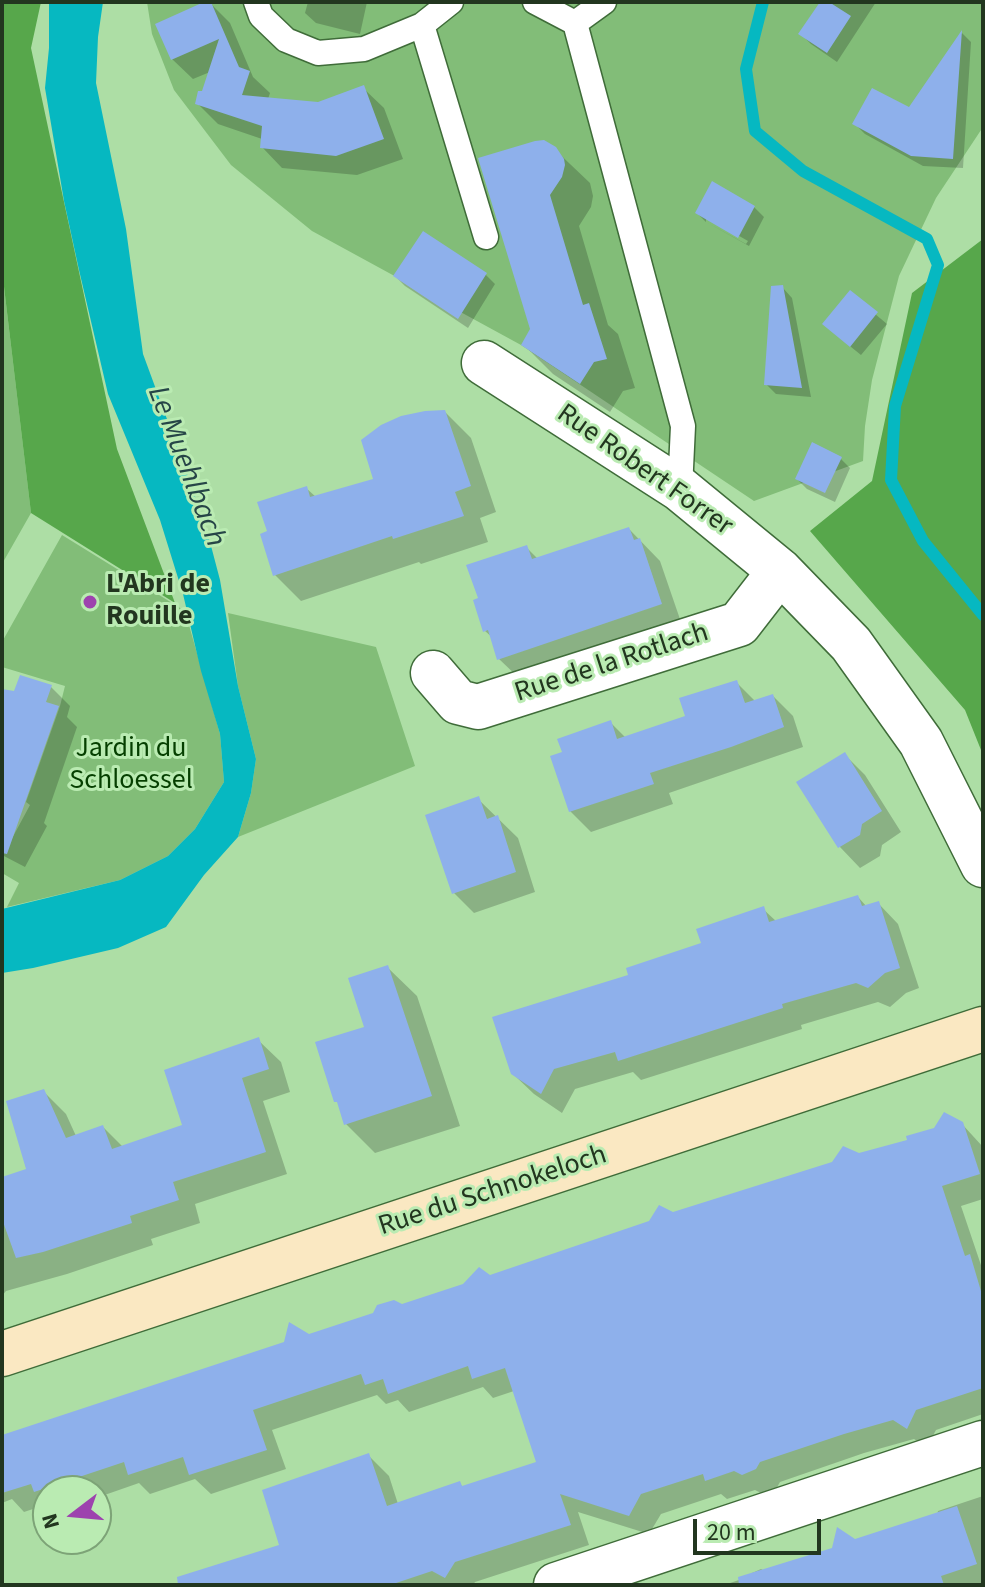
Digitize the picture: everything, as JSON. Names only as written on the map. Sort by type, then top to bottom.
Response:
[{"type":"street","name":"Rue Robert Forrer","points":[[484,363],[680,489],[780,571],[851,644],[921,742],[983,865]]},
{"type":"street","name":"Rue de la Rotlach","points":[[433,673],[458,702],[478,707],[739,624],[780,571]]},
{"type":"street","name":"Rue du Schnokeloch","points":[[2,1354],[983,1029]]},
{"type":"street","points":[[556,1585],[983,1443]]},
{"type":"lane","points":[[256,2],[261,16],[286,40],[318,53],[364,49],[422,25],[451,2]]},
{"type":"lane","points":[[535,2],[575,23],[683,426],[680,489]]},
{"type":"lane","points":[[575,23],[604,2]]},
{"type":"lane","points":[[422,25],[486,237]]},
{"type":"green space","points":[[2,2],[41,2],[31,48],[117,449],[175,603],[31,513],[2,270]]},
{"type":"green space","points":[[147,2],[983,2],[983,127],[936,198],[899,276],[872,380],[863,461],[754,501],[521,345],[312,231],[231,165],[174,90],[152,34]]},
{"type":"green space","points":[[983,239],[983,755],[965,710],[810,531],[872,481],[912,293]]},
{"type":"green space","points":[[2,270],[31,513],[2,564]]},
{"type":"green space","name":"Jardin du Schloessel","points":[[62,535],[185,611],[220,734],[224,782],[195,829],[168,856],[120,880],[7,907],[19,883],[2,873],[2,857],[30,805],[26,802],[65,686],[2,667],[2,642]]},
{"type":"green space","name":"Jardin du Schloessel","points":[[228,613],[376,647],[415,766],[238,837],[251,793],[256,759],[238,686]]},
{"type":"water","points":[[49,2],[103,2],[96,83],[126,229],[143,354],[210,542],[220,580],[238,686],[256,759],[251,793],[238,837],[204,875],[166,927],[118,948],[2,973],[2,909],[120,880],[168,856],[195,829],[224,782],[220,734],[183,594],[160,520],[108,394],[79,270],[45,88]]},
{"type":"building","points":[[204,2],[211,2],[239,67],[250,71],[242,95],[318,102],[364,85],[384,139],[336,156],[260,148],[262,126],[195,104],[219,39],[171,60],[155,24]]},
{"type":"building","points":[[820,2],[829,2],[851,16],[827,53],[798,34]]},
{"type":"building","points":[[962,30],[953,159],[911,156],[852,124],[872,88],[909,107]]},
{"type":"building","points":[[544,140],[556,147],[564,159],[562,177],[550,195],[583,305],[589,303],[607,359],[594,362],[580,384],[521,345],[530,329],[478,158]]},
{"type":"building","points":[[712,181],[755,206],[738,238],[695,213]]},
{"type":"building","points":[[423,231],[487,273],[458,319],[393,276]]},
{"type":"building","points":[[783,285],[802,388],[764,385],[771,286]]},
{"type":"building","points":[[850,290],[878,312],[850,347],[822,324]]},
{"type":"building","points":[[445,410],[471,486],[455,492],[464,516],[393,539],[392,536],[273,576],[260,534],[267,531],[257,502],[307,486],[310,497],[373,479],[361,440],[381,425],[401,416]]},
{"type":"building","points":[[812,442],[842,457],[825,493],[795,479]]},
{"type":"building","points":[[629,527],[634,540],[640,538],[662,604],[497,660],[488,630],[483,632],[473,600],[478,598],[466,565],[527,545],[532,559]]},
{"type":"building","points":[[20,675],[52,685],[46,702],[59,706],[7,854],[2,853],[2,689],[14,691]]},
{"type":"building","points":[[737,680],[745,703],[773,694],[784,727],[650,773],[654,784],[569,812],[550,756],[562,752],[557,739],[611,720],[617,739],[685,716],[679,698]]},
{"type":"building","points":[[845,752],[882,811],[862,824],[860,835],[838,848],[796,782]]},
{"type":"building","points":[[479,796],[487,819],[498,815],[516,872],[452,894],[425,815]]},
{"type":"building","points":[[858,895],[862,906],[879,901],[900,968],[885,973],[868,988],[856,983],[782,1004],[783,1008],[618,1061],[615,1052],[554,1069],[541,1094],[511,1074],[492,1017],[628,975],[626,968],[701,943],[696,929],[764,906],[769,922]]},
{"type":"building","points":[[388,965],[432,1096],[344,1125],[315,1042],[364,1027],[348,978]]},
{"type":"building","points":[[259,1037],[269,1069],[242,1078],[266,1152],[173,1182],[179,1200],[130,1216],[132,1223],[16,1258],[2,1219],[2,1177],[26,1169],[6,1101],[44,1089],[66,1138],[103,1125],[112,1149],[182,1125],[164,1070]]},
{"type":"building","points":[[944,1112],[963,1122],[980,1174],[942,1186],[965,1256],[970,1254],[983,1298],[983,1388],[916,1410],[907,1429],[893,1420],[760,1462],[756,1469],[742,1475],[734,1471],[705,1481],[703,1474],[641,1494],[629,1516],[560,1494],[571,1525],[455,1562],[445,1578],[432,1571],[390,1585],[178,1585],[177,1577],[279,1545],[262,1490],[369,1453],[387,1506],[460,1481],[462,1486],[536,1462],[505,1368],[472,1379],[468,1366],[388,1394],[383,1379],[365,1385],[361,1374],[253,1410],[267,1450],[189,1475],[183,1457],[128,1475],[124,1462],[85,1475],[32,1475],[32,1487],[31,1484],[2,1493],[2,1435],[284,1342],[289,1322],[309,1334],[373,1313],[377,1305],[394,1300],[402,1304],[463,1284],[479,1267],[490,1275],[649,1221],[659,1205],[673,1212],[832,1162],[843,1146],[859,1153],[907,1140],[906,1136],[934,1128]]},
{"type":"building","points":[[957,1506],[977,1564],[941,1576],[944,1585],[739,1585],[738,1577],[832,1548],[837,1527],[855,1539]]},
{"type":"waterway","name":"Le Muehlbach","points":[[763,2],[746,69],[755,131],[803,171],[927,239],[938,265],[895,406],[891,480],[923,541],[983,615]]},
{"type":"place","name":"L'Abri de Rouille","points":[[90,602]]}]
